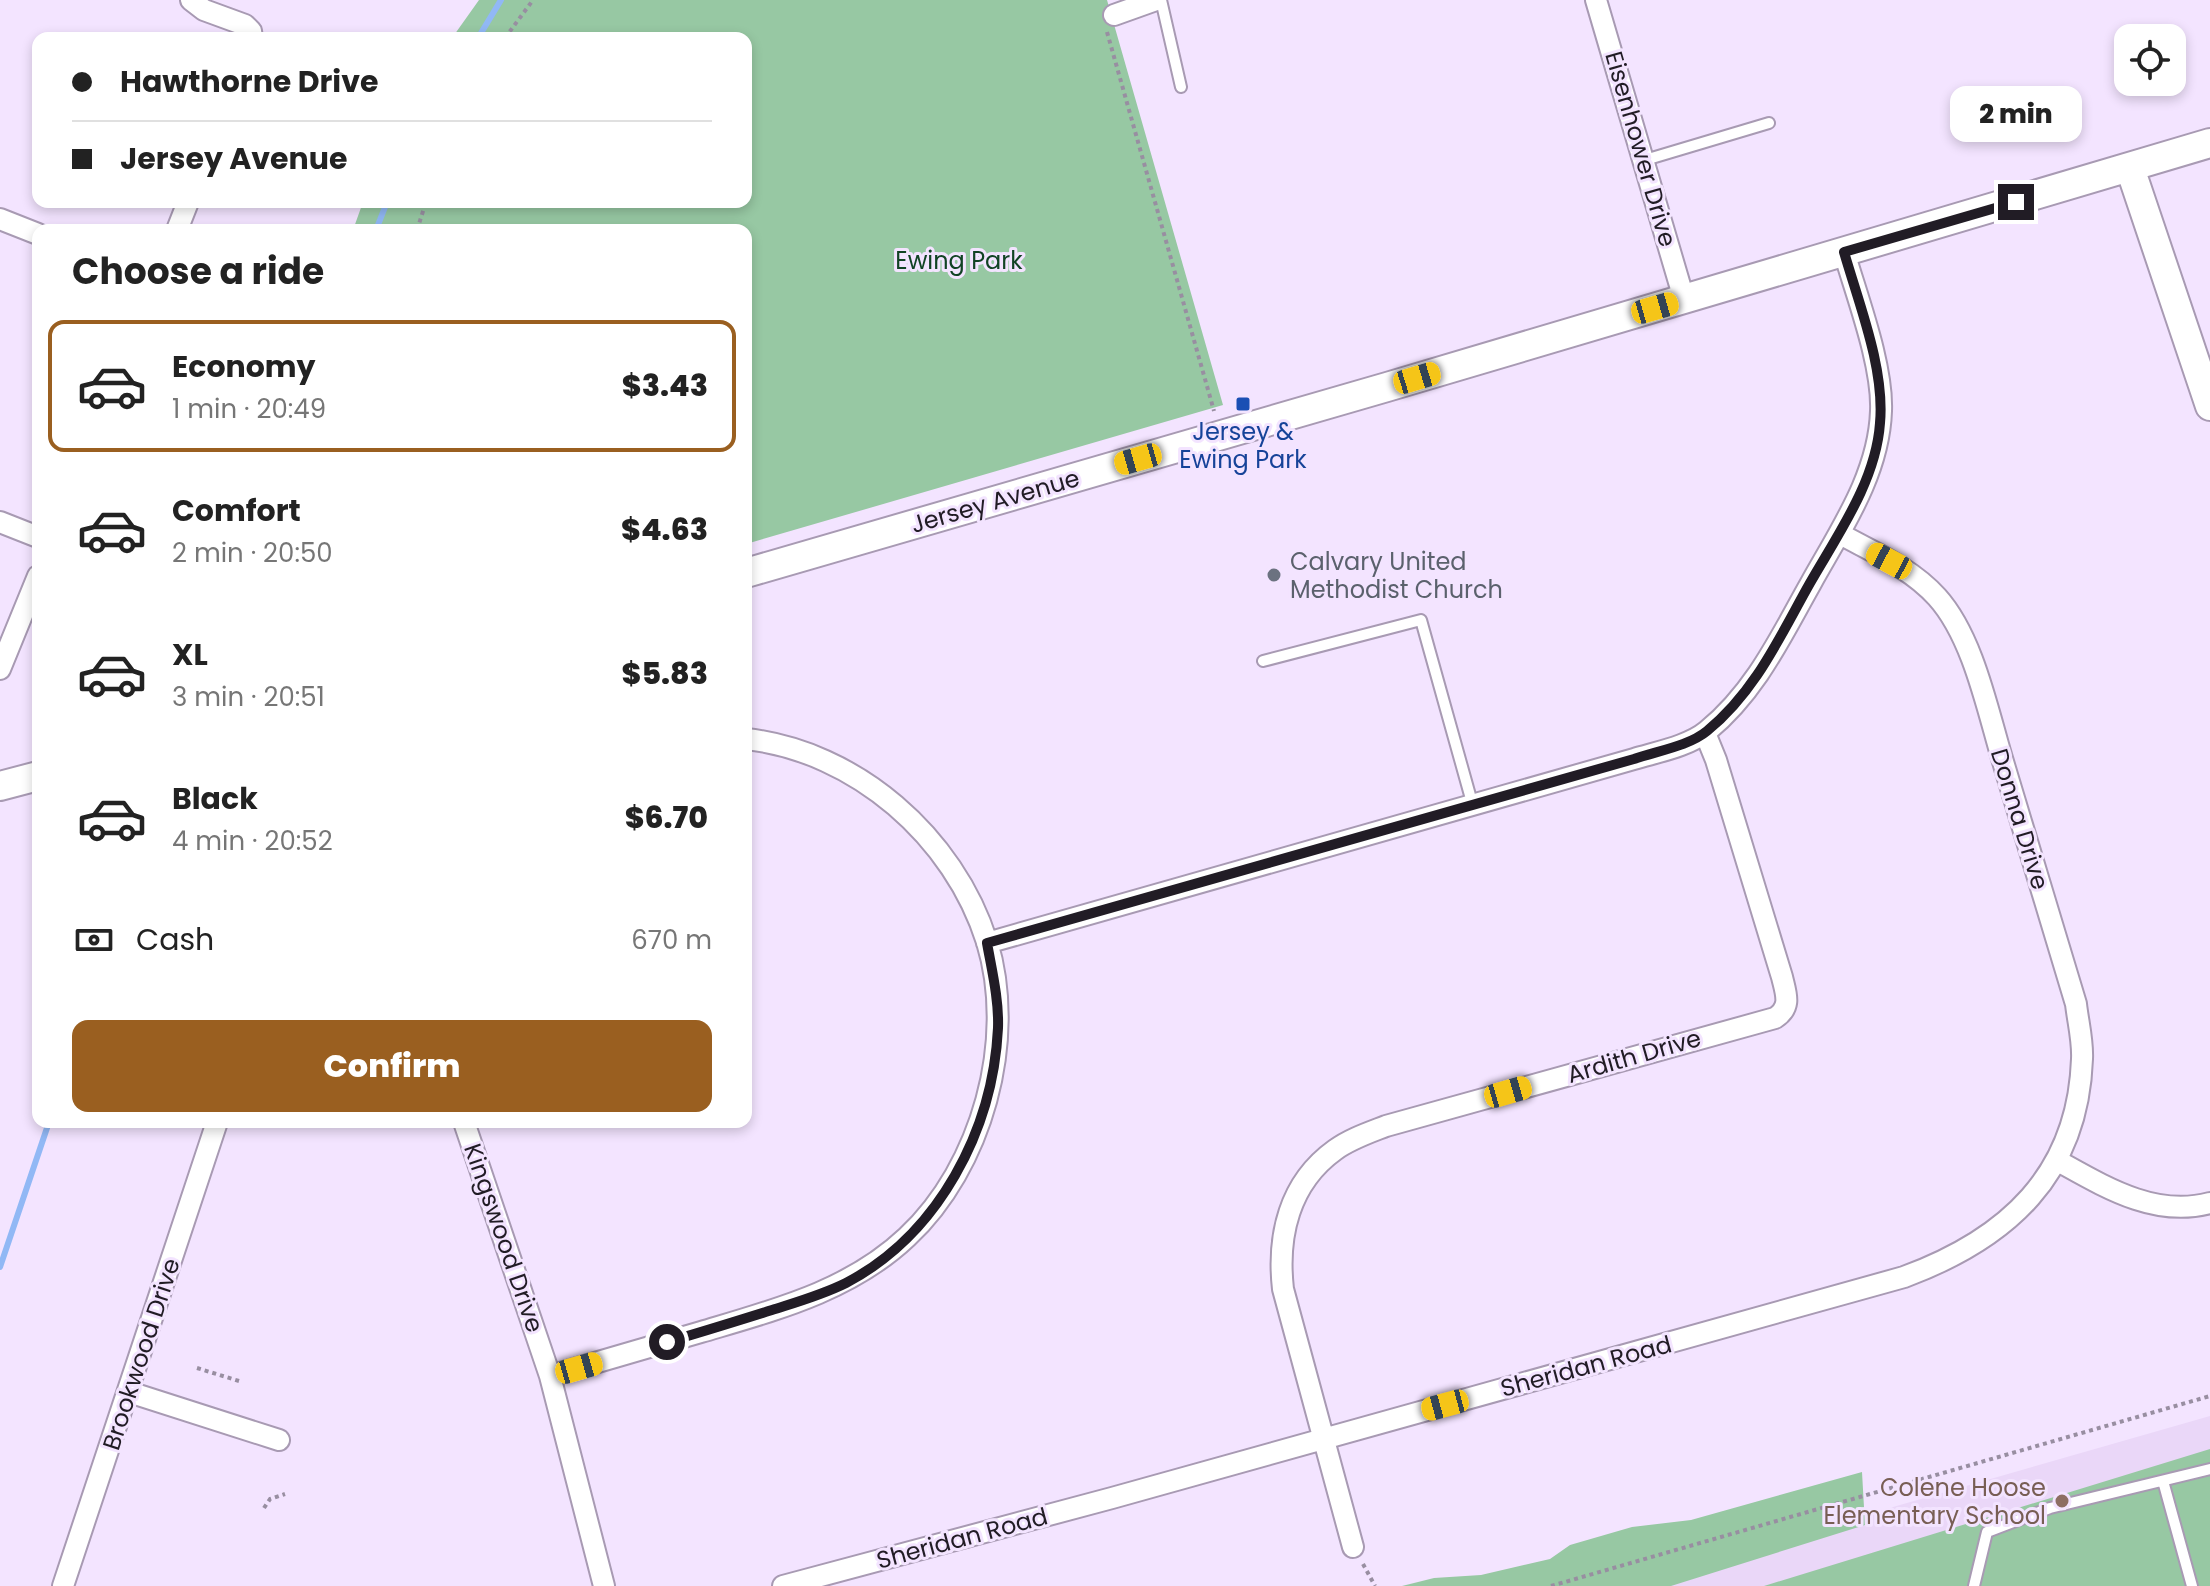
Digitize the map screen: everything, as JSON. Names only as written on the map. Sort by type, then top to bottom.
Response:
[{"type":"street","points":[[191,0],[204,10],[245,25],[251,32]]},
{"type":"street","points":[[1110,22],[1158,0]]},
{"type":"street","name":"Eisenhower Drive","points":[[1596,0],[1684,299]]},
{"type":"street","name":"Jersey Avenue","points":[[752,571],[2210,143]]},
{"type":"street","points":[[2130,168],[2210,406]]},
{"type":"street","points":[[0,219],[32,232]]},
{"type":"street","points":[[987,943],[1473,806],[1649,754],[1705,733],[1752,684],[1840,534],[1873,459],[1881,406],[1877,375],[1844,252]]},
{"type":"street","points":[[0,522],[32,535]]},
{"type":"street","name":"Donna Drive","points":[[1840,534],[1889,561],[1936,596],[1950,614],[1976,674],[2076,1004],[2082,1058],[2078,1094],[2058,1161]]},
{"type":"street","points":[[0,669],[32,591]]},
{"type":"street","name":"Ardith Drive","points":[[1353,1547],[1283,1289],[1280,1266],[1283,1228],[1291,1207],[1322,1161],[1348,1142],[1386,1126],[1775,1018],[1783,1012],[1787,1000],[1782,977],[1705,733]]},
{"type":"street","points":[[550,1376],[819,1295],[865,1271],[922,1222],[955,1176],[969,1152],[987,1099],[994,1074],[998,1025],[987,943],[953,872],[898,806],[848,772],[794,750],[752,740]]},
{"type":"street","points":[[0,786],[32,778]]},
{"type":"street","name":"Brookwood Drive","points":[[63,1586],[215,1128]]},
{"type":"street","name":"Kingswood Drive","points":[[466,1128],[550,1376],[604,1586]]},
{"type":"street","points":[[2058,1161],[2106,1188],[2137,1201],[2185,1207],[2210,1203]]},
{"type":"street","name":"Sheridan Road","points":[[783,1586],[1325,1438],[1936,1265],[1993,1233],[2040,1185],[2058,1161]]},
{"type":"street","points":[[129,1392],[279,1440]]},
{"type":"lane","points":[[1158,0],[1181,87]]},
{"type":"lane","points":[[1645,160],[1769,123]]},
{"type":"lane","points":[[1263,661],[1421,620],[1473,806]]},
{"type":"lane","points":[[1974,1586],[1987,1532],[2050,1508],[2210,1469]]},
{"type":"lane","points":[[2163,1481],[2192,1586]]},
{"type":"path","points":[[509,32],[533,0]]},
{"type":"path","points":[[1110,22],[1214,411]]},
{"type":"path","points":[[197,1368],[239,1381]]},
{"type":"path","points":[[1551,1586],[2210,1396]]},
{"type":"path","points":[[264,1508],[270,1499],[285,1494]]},
{"type":"path","points":[[1353,1547],[1375,1586]]},
{"type":"shaded area","name":"Colene Hoose Elementary School","points":[[2210,1416],[2210,1586],[1618,1586]]},
{"type":"green space","name":"Ewing Park","points":[[479,0],[1107,0],[1223,405],[752,542],[752,224],[355,224],[361,208],[752,208],[752,32],[456,32]]},
{"type":"green space","name":"Colene Hoose Elementary School","points":[[2210,1449],[2210,1586],[1764,1586]]},
{"type":"green space","points":[[1862,1472],[1865,1525],[1671,1586],[1402,1586],[1434,1578],[1481,1575],[1550,1559],[1570,1545],[1632,1527],[1691,1520]]},
{"type":"waterway","points":[[482,32],[501,0]]},
{"type":"waterway","points":[[378,224],[385,208]]},
{"type":"waterway","points":[[0,1267],[47,1128]]},
{"type":"place","name":"Jersey & Ewing Park","points":[[1243,404]]},
{"type":"place","name":"Calvary United Methodist Church","points":[[1274,575]]},
{"type":"place","name":"Colene Hoose Elementary School","points":[[2062,1501]]},
{"type":"route","points":[[667,1342],[819,1295],[846,1283],[890,1252],[922,1222],[969,1152],[994,1074],[998,1025],[987,943],[1634,759],[1705,733],[1752,684],[1770,657],[1840,534],[1873,459],[1880,427],[1877,375],[1844,252],[2016,202]]}]
